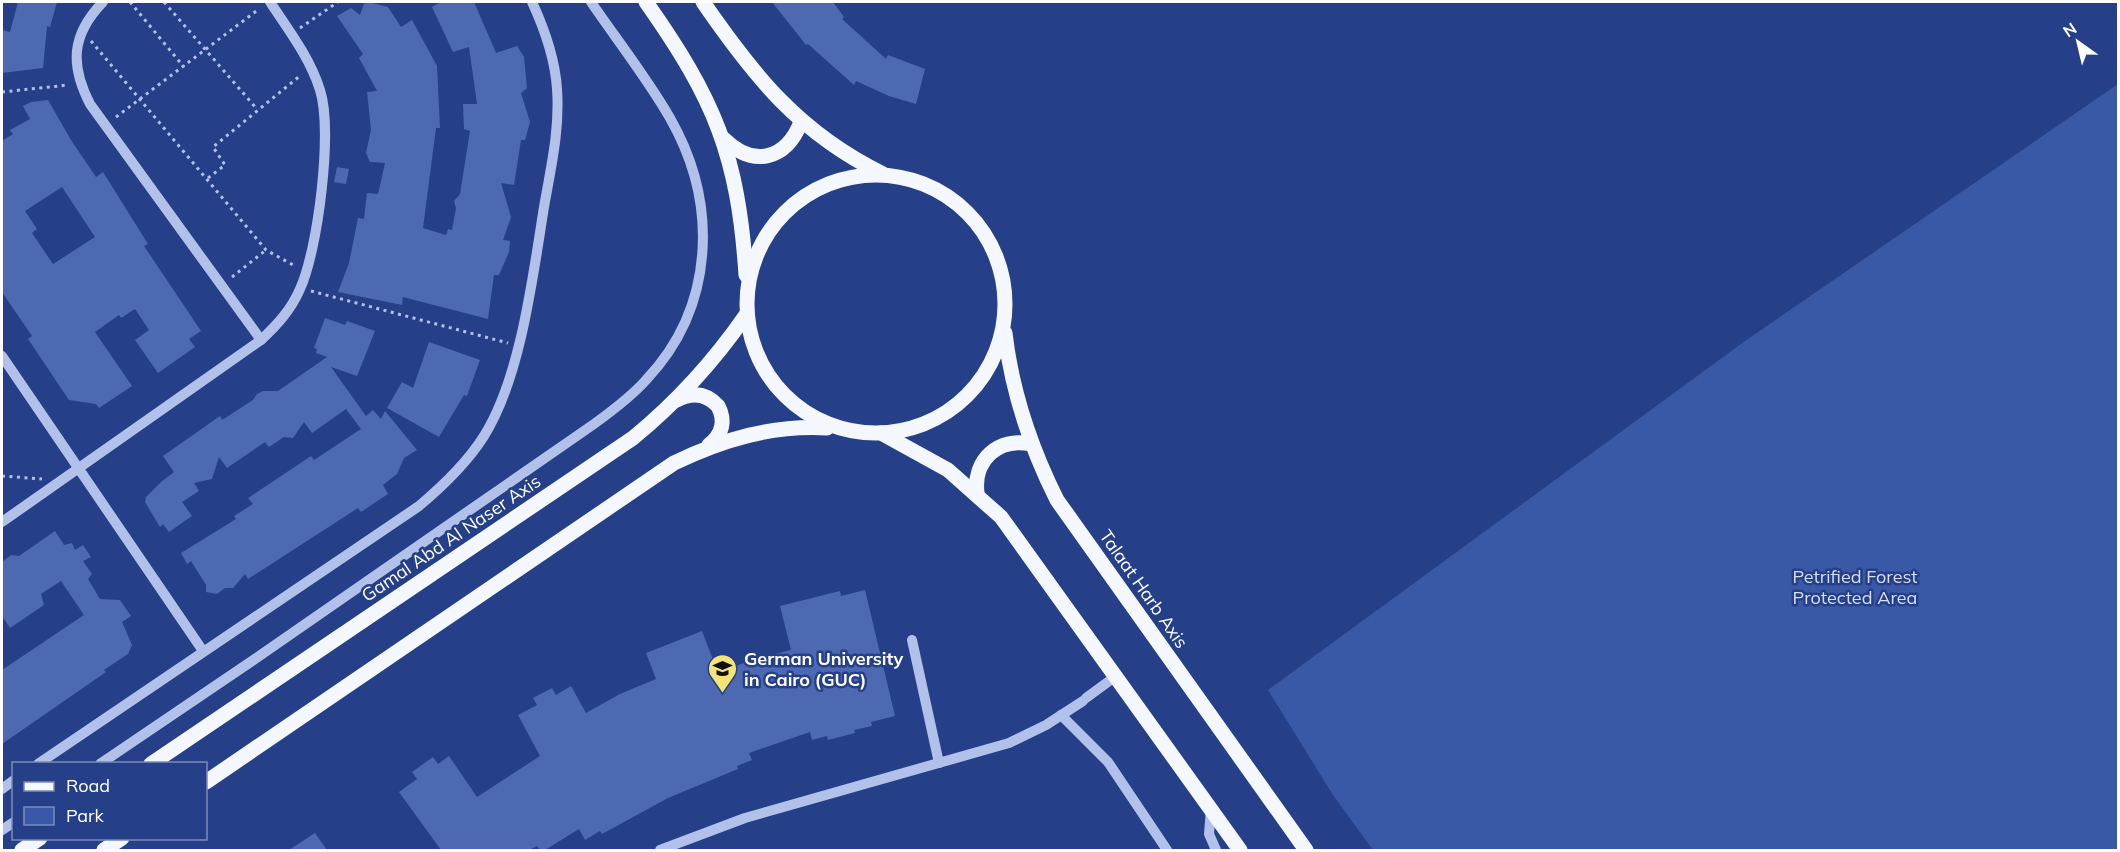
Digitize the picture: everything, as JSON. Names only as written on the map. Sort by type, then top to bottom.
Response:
[{"type":"main road","points":[[646,2],[694,73],[724,139],[738,193],[747,291]]},
{"type":"main road","points":[[702,2],[763,84],[801,122],[841,152],[885,175]]},
{"type":"main road","points":[[724,139],[736,150],[751,156],[768,156],[783,149],[795,138],[801,122]]},
{"type":"main road","points":[[207,781],[654,475],[704,448],[765,431],[798,428],[838,428],[881,433],[923,424],[961,401],[989,366],[1004,324],[1005,302],[1000,269],[988,239],[976,222],[944,194],[916,181],[885,175],[865,175],[825,185],[790,208],[773,225],[760,245],[751,267],[746,315],[750,338],[769,379],[800,410],[838,428]]},
{"type":"main road","name":"Gamal Abd Al Naser Axis","points":[[154,762],[610,454],[674,402],[718,354],[746,315]]},
{"type":"main road","name":"Talaat Harb Axis","points":[[1004,324],[1013,385],[1031,444],[1057,500],[1306,850]]},
{"type":"main road","points":[[674,402],[688,395],[701,395],[717,406],[722,419],[720,433],[704,448]]},
{"type":"main road","points":[[881,433],[927,456],[977,493],[1016,535],[1240,850]]},
{"type":"main road","points":[[977,493],[977,476],[990,453],[1005,444],[1031,444]]},
{"type":"main road","points":[[22,850],[37,840]]},
{"type":"main road","points":[[104,850],[119,840]]},
{"type":"street","points":[[103,2],[82,30],[77,47],[76,66],[80,84],[104,125],[261,340]]},
{"type":"street","points":[[2,522],[261,340],[288,311],[301,288],[317,220],[325,129],[320,89],[291,34],[270,2]]},
{"type":"street","points":[[41,762],[401,518],[444,485],[485,435],[498,411],[518,346],[558,122],[557,88],[552,53],[532,2]]},
{"type":"street","points":[[103,762],[603,418],[645,381],[674,344],[694,302],[703,263],[703,216],[696,176],[670,118],[591,2]]},
{"type":"street","points":[[2,356],[203,651]]},
{"type":"street","points":[[912,640],[939,763]]},
{"type":"street","points":[[660,850],[745,818],[1009,742],[1061,716],[1116,676]]},
{"type":"street","points":[[1061,716],[1108,762],[1167,850]]},
{"type":"street","points":[[1211,809],[1209,834],[1216,850]]},
{"type":"path","points":[[130,2],[184,67]]},
{"type":"path","points":[[164,2],[258,110]]},
{"type":"path","points":[[291,34],[338,2]]},
{"type":"path","points":[[104,125],[141,100],[260,8]]},
{"type":"path","points":[[82,30],[266,250],[306,272]]},
{"type":"path","points":[[208,178],[225,165],[213,147],[310,68]]},
{"type":"path","points":[[2,92],[80,84]]},
{"type":"path","points":[[221,286],[266,250]]},
{"type":"path","points":[[301,288],[518,346]]},
{"type":"path","points":[[2,476],[62,480]]},
{"type":"green space","name":"Petrified Forest Protected Area","points":[[2118,84],[2118,850],[1373,850],[1333,795],[1268,690],[1745,341]]},
{"type":"building","points":[[18,2],[57,2],[50,27],[47,26],[43,68],[2,73],[2,30],[10,32]]},
{"type":"building","points":[[368,2],[388,7],[401,27],[412,20],[437,66],[440,128],[436,128],[423,228],[446,235],[448,229],[452,230],[456,208],[454,201],[460,194],[470,131],[464,129],[463,104],[477,104],[469,47],[453,52],[432,7],[441,2],[474,2],[496,53],[517,46],[524,57],[527,88],[521,93],[530,122],[525,140],[521,140],[514,185],[501,183],[511,217],[503,240],[510,241],[509,252],[499,275],[494,275],[488,319],[403,297],[402,305],[338,292],[349,263],[358,218],[364,219],[367,193],[378,194],[385,163],[370,162],[366,153],[371,130],[367,92],[377,91],[359,58],[363,54],[337,16],[351,8],[360,15],[364,4]]},
{"type":"building","points":[[772,2],[833,2],[844,17],[842,19],[886,59],[888,55],[925,69],[916,104],[889,96],[856,81],[854,85],[808,44],[806,45]]},
{"type":"building","points":[[48,100],[96,177],[103,172],[148,244],[144,246],[201,331],[189,339],[195,347],[158,373],[135,340],[149,330],[135,309],[121,318],[119,315],[95,332],[132,386],[99,408],[96,404],[69,400],[28,339],[32,336],[2,292],[2,141],[13,134],[10,130],[30,119],[23,106],[31,102]],"holes":[[[62,187],[95,237],[53,264],[32,233],[37,229],[25,211]]]},
{"type":"building","points":[[337,167],[349,169],[346,184],[334,182]]},
{"type":"building","points":[[325,318],[345,325],[347,321],[375,331],[357,376],[331,367],[366,416],[373,410],[381,419],[385,411],[417,450],[404,458],[397,474],[383,485],[388,494],[361,512],[358,508],[248,579],[245,574],[233,588],[225,588],[217,594],[206,592],[206,585],[191,561],[187,564],[181,553],[236,519],[234,516],[253,504],[248,498],[311,456],[314,460],[361,429],[346,409],[312,433],[304,422],[293,438],[284,437],[269,447],[265,442],[227,468],[219,457],[212,479],[194,483],[199,491],[182,502],[192,516],[169,532],[163,524],[160,527],[145,502],[146,497],[174,472],[163,456],[220,416],[222,420],[263,391],[278,391],[327,357],[316,353],[317,349],[314,348]]},
{"type":"building","points":[[429,342],[480,360],[467,396],[464,395],[439,437],[387,408],[402,382],[413,388]]},
{"type":"building","points":[[55,531],[64,545],[72,543],[75,550],[83,545],[91,557],[83,561],[92,574],[88,579],[100,599],[120,600],[131,616],[122,622],[132,645],[128,654],[104,670],[106,672],[2,744],[2,670],[84,615],[61,581],[41,594],[44,605],[10,628],[2,616],[2,562],[11,555],[19,556]]},
{"type":"building","points":[[865,590],[895,716],[871,722],[872,726],[828,740],[827,736],[812,740],[810,732],[749,753],[752,760],[737,766],[738,769],[668,798],[602,834],[600,831],[585,840],[579,829],[545,850],[540,850],[537,846],[529,850],[441,850],[399,792],[417,779],[412,772],[433,757],[438,764],[449,756],[477,797],[540,756],[518,715],[537,705],[533,698],[552,688],[556,695],[571,686],[586,713],[620,694],[656,679],[646,653],[702,631],[718,673],[754,659],[791,650],[780,606],[840,591],[841,596]]},
{"type":"building","points":[[315,833],[327,850],[289,850]]},
{"type":"place","name":"German University in Cairo (GUC)","points":[[723,694]]}]
